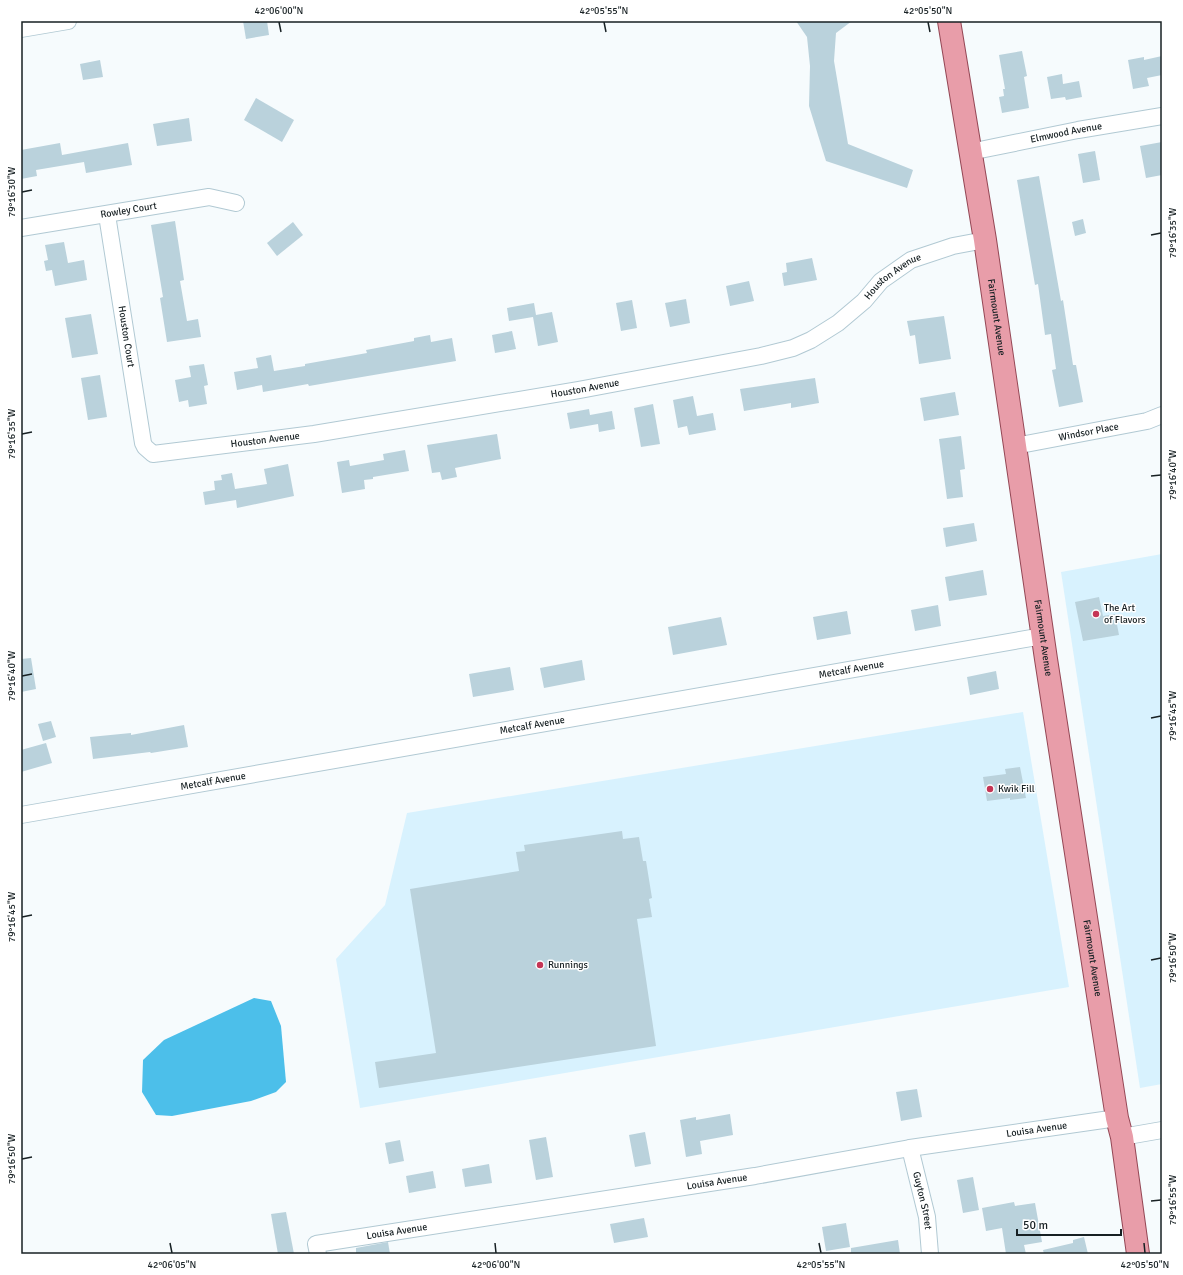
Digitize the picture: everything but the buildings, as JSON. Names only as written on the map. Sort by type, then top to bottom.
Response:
[{"type":"main road","name":"Fairmount Avenue","points":[[949,21],[985,240],[1043,636],[1120,1127],[1138,1254]]},
{"type":"street","points":[[21,29],[68,21]]},
{"type":"street","name":"Elmwood Avenue","points":[[970,152],[1078,130],[1162,116]]},
{"type":"street","name":"Rowley Court","points":[[21,228],[108,215],[209,197],[236,203]]},
{"type":"street","name":"Houston Court","points":[[108,215],[143,443],[153,454]]},
{"type":"street","name":"Houston Avenue","points":[[153,454],[314,434],[579,390],[761,356],[793,348],[811,340],[838,323],[864,301],[881,281],[911,260],[953,246],[985,240]]},
{"type":"street","name":"Windsor Place","points":[[1015,446],[1147,421],[1162,415]]},
{"type":"street","name":"Metcalf Avenue","points":[[21,815],[1043,636]]},
{"type":"street","name":"Louisa Avenue","points":[[317,1249],[755,1176],[910,1148],[1120,1127],[1162,1130]]},
{"type":"street","name":"Guyton Street","points":[[910,1148],[927,1217],[930,1254]]},
{"type":"shaded area","points":[[1162,554],[1162,1084],[1140,1088],[1061,572]]},
{"type":"shaded area","points":[[1023,712],[1069,987],[360,1108],[336,959],[385,905],[407,813]]},
{"type":"water","points":[[254,998],[271,1001],[281,1026],[286,1082],[276,1092],[251,1101],[172,1116],[156,1115],[142,1092],[143,1060],[164,1040]]},
{"type":"place","name":"The Art of Flavors","points":[[1096,614]]},
{"type":"place","name":"Kwik Fill","points":[[990,789]]},
{"type":"place","name":"Runnings","points":[[540,965]]}]
